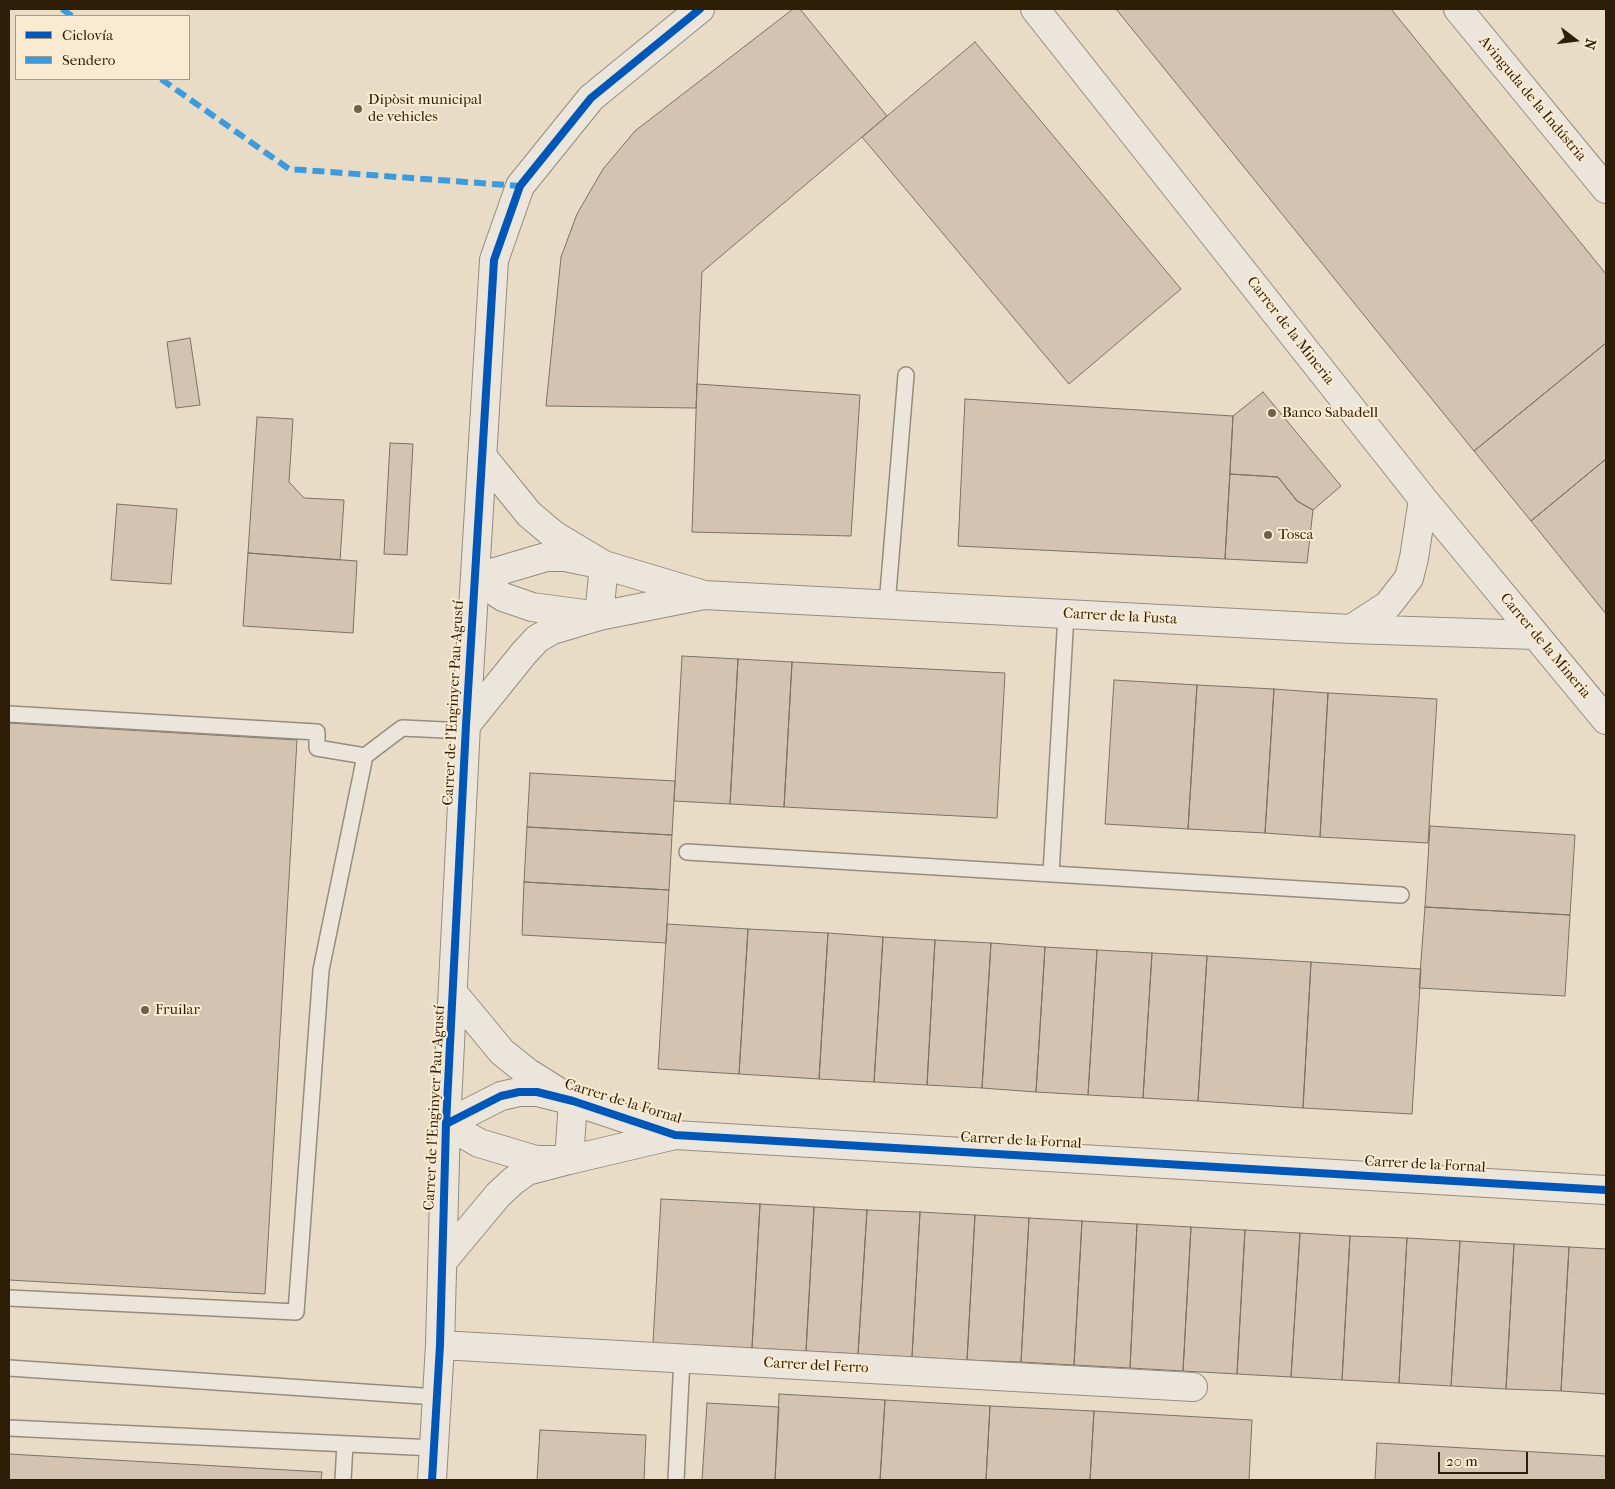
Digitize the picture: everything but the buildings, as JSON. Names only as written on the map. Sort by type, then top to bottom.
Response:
[{"type":"street","name":"Carrer de l'Enginyer Pau Agustí","points":[[432,1480],[440,1345],[446,1124],[466,728],[494,260],[520,186],[591,98],[700,9]]},
{"type":"street","name":"Carrer de la Mineria","points":[[1035,9],[1423,498],[1606,720]]},
{"type":"street","name":"Avinguda de la Indústria","points":[[1458,9],[1606,189]]},
{"type":"street","name":"Carrer de la Fusta","points":[[482,456],[529,514],[554,535],[604,565]]},
{"type":"street","points":[[1352,629],[1388,605],[1408,578],[1414,558],[1423,498]]},
{"type":"street","name":"Carrer de la Fusta","points":[[475,578],[546,557],[565,557],[604,565],[704,595],[1352,629],[1535,635]]},
{"type":"street","points":[[599,616],[604,565]]},
{"type":"street","name":"Carrer de la Fusta","points":[[475,578],[503,598],[532,607],[599,616]]},
{"type":"street","name":"Carrer de la Fusta","points":[[466,728],[524,653],[537,640],[552,630],[599,616],[704,595]]},
{"type":"street","name":"Carrer de la Fornal","points":[[454,994],[502,1052],[527,1072],[573,1101]]},
{"type":"street","name":"Carrer de la Fornal","points":[[446,1124],[501,1096],[519,1092],[552,1095],[675,1135],[1606,1190]]},
{"type":"street","name":"Carrer de la Fornal","points":[[569,1160],[573,1101]]},
{"type":"street","name":"Carrer de la Fornal","points":[[446,1124],[479,1143],[507,1152],[536,1160],[569,1160]]},
{"type":"street","name":"Carrer de la Fornal","points":[[443,1261],[498,1194],[527,1171],[675,1135]]},
{"type":"street","name":"Carrer del Ferro","points":[[440,1345],[1193,1387]]},
{"type":"lane","points":[[887,605],[906,376]]},
{"type":"lane","points":[[1051,874],[1066,614]]},
{"type":"lane","points":[[9,714],[317,732],[317,748],[365,756]]},
{"type":"lane","points":[[9,1298],[296,1312],[322,970],[365,756],[402,728],[466,728]]},
{"type":"lane","points":[[687,852],[1401,895]]},
{"type":"lane","points":[[676,1480],[682,1358]]},
{"type":"lane","points":[[9,1368],[436,1397]]},
{"type":"lane","points":[[9,1428],[434,1448]]},
{"type":"lane","points":[[343,1480],[345,1444]]},
{"type":"marked path","points":[[62,9],[71,15]]},
{"type":"marked path","points":[[162,80],[289,169],[520,186]]},
{"type":"cycle path","points":[[432,1480],[440,1345],[446,1124],[466,725],[494,260],[520,186],[591,98],[700,9]]},
{"type":"cycle path","points":[[446,1124],[501,1096],[519,1092],[537,1092],[573,1101],[675,1135],[1606,1190]]},
{"type":"place","name":"Dipòsit municipal de vehicles","points":[[358,109]]},
{"type":"place","name":"Banco Sabadell","points":[[1272,413]]},
{"type":"place","name":"Tosca","points":[[1268,535]]},
{"type":"place","name":"Fruilar","points":[[145,1010]]}]
